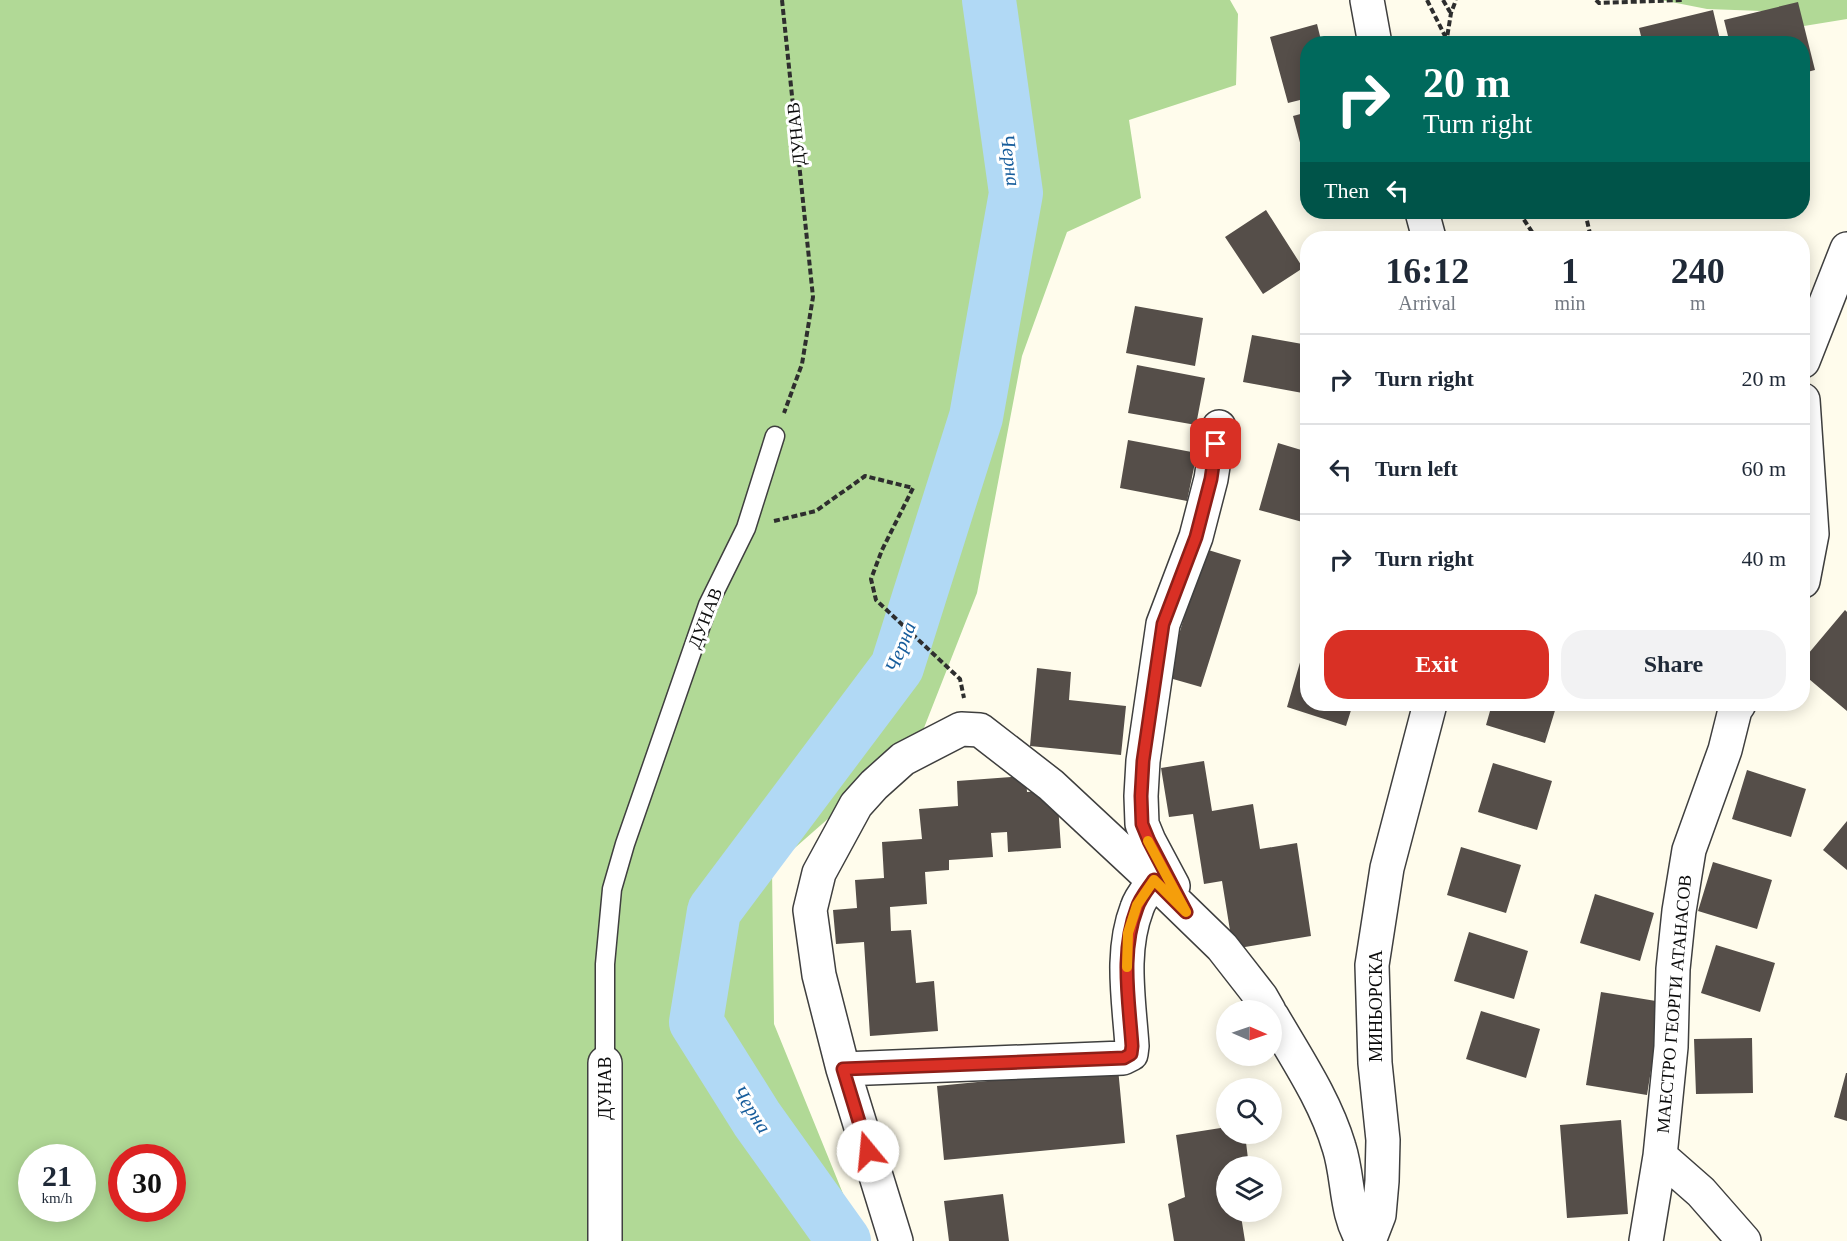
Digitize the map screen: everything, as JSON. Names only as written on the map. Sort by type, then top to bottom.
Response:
[{"type":"street","points":[[1367,0],[1374,36]]},
{"type":"street","points":[[1810,344],[1847,249]]},
{"type":"street","points":[[1186,912],[1142,824],[1143,761],[1163,624],[1196,537],[1211,479],[1219,427]]},
{"type":"street","points":[[1810,504],[1812,534],[1810,544]]},
{"type":"street","name":"МИНЬОРСКА","points":[[1369,1241],[1379,1215],[1383,1140],[1375,1063],[1372,965],[1387,868],[1428,711]]},
{"type":"street","name":"МАЕСТРО ГЕОРГИ АТАНАСОВ","points":[[1646,1241],[1660,1156],[1671,1047],[1673,969],[1689,850],[1725,750],[1734,711]]},
{"type":"street","points":[[896,1241],[843,1069],[819,975],[810,910],[819,873],[856,805],[903,759],[961,729],[980,730],[1051,785],[1154,880],[1222,947],[1263,1000]]},
{"type":"street","points":[[843,1069],[1124,1058],[1131,1054],[1126,973],[1128,933],[1137,905],[1154,880]]},
{"type":"street","points":[[1282,1033],[1323,1103],[1340,1149],[1352,1218],[1363,1241]]},
{"type":"street","name":"ДУНАВ","points":[[605,1063],[605,1241]]},
{"type":"street","points":[[1660,1156],[1701,1192],[1744,1241]]},
{"type":"lane","name":"ДУНАВ","points":[[605,1063],[605,964],[612,889],[625,843],[708,605],[746,528],[775,436]]},
{"type":"path","name":"ДУНАВ","points":[[775,436],[802,364],[813,297],[782,0]]},
{"type":"path","points":[[1427,0],[1444,36]]},
{"type":"path","points":[[1443,0],[1451,13]]},
{"type":"path","points":[[1447,36],[1456,0]]},
{"type":"path","points":[[1596,0],[1599,3],[1682,0]]},
{"type":"path","points":[[746,528],[816,512],[865,476],[913,488],[882,550],[871,579],[876,600],[960,679]]},
{"type":"green space","points":[[0,0],[1230,0],[1238,14],[1236,85],[1129,120],[1141,198],[1067,232],[1022,356],[977,593],[920,738],[772,868],[774,1024],[844,1196],[865,1241],[0,1241]]},
{"type":"green space","points":[[1661,0],[1847,0],[1847,19],[1804,26],[1762,11],[1707,9]]},
{"type":"building","points":[[1798,2],[1806,36],[1728,36],[1724,20]]},
{"type":"building","points":[[1713,10],[1719,36],[1641,36],[1639,28]]},
{"type":"building","points":[[1317,24],[1320,36],[1300,36],[1300,100],[1288,103],[1270,37]]},
{"type":"building","points":[[1810,50],[1815,70],[1810,71]]},
{"type":"building","points":[[1300,114],[1300,142],[1293,116]]},
{"type":"building","points":[[1266,210],[1300,263],[1300,270],[1263,294],[1225,237]]},
{"type":"building","points":[[1135,306],[1203,318],[1195,366],[1126,353]]},
{"type":"building","points":[[1252,335],[1300,344],[1300,393],[1243,382]]},
{"type":"building","points":[[1137,365],[1205,378],[1196,425],[1128,413]]},
{"type":"building","points":[[1128,440],[1197,453],[1187,501],[1120,488]]},
{"type":"building","points":[[1278,443],[1300,450],[1300,521],[1259,510]]},
{"type":"building","points":[[1205,549],[1241,560],[1201,687],[1166,677]]},
{"type":"building","points":[[1845,610],[1847,612],[1847,711],[1810,680],[1810,652]]},
{"type":"building","points":[[1300,662],[1300,711],[1351,711],[1346,726],[1287,707]]},
{"type":"building","points":[[1037,668],[1071,672],[1069,700],[1126,706],[1121,755],[1030,746]]},
{"type":"building","points":[[1490,711],[1555,711],[1545,743],[1486,725]]},
{"type":"building","points":[[1204,761],[1212,811],[1253,804],[1260,849],[1297,843],[1311,936],[1233,949],[1222,881],[1204,884],[1193,814],[1169,817],[1161,768]]},
{"type":"building","points":[[1493,763],[1552,781],[1537,830],[1478,812]]},
{"type":"building","points":[[1747,770],[1806,789],[1791,837],[1732,819]]},
{"type":"building","points":[[1026,776],[1027,792],[1057,790],[1061,848],[1008,852],[1007,832],[991,833],[993,857],[949,860],[949,870],[925,872],[927,904],[890,907],[891,931],[911,930],[916,983],[934,981],[938,1031],[870,1036],[864,942],[836,944],[833,910],[857,908],[855,880],[884,878],[882,842],[922,839],[919,809],[958,806],[957,781]]},
{"type":"building","points":[[1847,821],[1847,870],[1823,850]]},
{"type":"building","points":[[1461,847],[1521,865],[1506,913],[1447,895]]},
{"type":"building","points":[[1713,862],[1772,880],[1757,929],[1698,911]]},
{"type":"building","points":[[1595,894],[1654,913],[1640,961],[1580,943]]},
{"type":"building","points":[[1469,932],[1528,951],[1514,999],[1454,981]]},
{"type":"building","points":[[1716,945],[1775,963],[1760,1012],[1701,993]]},
{"type":"building","points":[[1601,992],[1662,1002],[1647,1095],[1586,1085]]},
{"type":"building","points":[[1481,1011],[1540,1029],[1526,1078],[1466,1059]]},
{"type":"building","points":[[1752,1038],[1753,1093],[1696,1094],[1694,1039]]},
{"type":"building","points":[[1118,1068],[1125,1143],[944,1160],[937,1086]]},
{"type":"building","points":[[1847,1073],[1847,1121],[1834,1117]]},
{"type":"building","points":[[1621,1120],[1628,1214],[1567,1218],[1560,1125]]},
{"type":"building","points":[[1216,1129],[1216,1144],[1246,1144],[1248,1156],[1216,1156],[1216,1222],[1242,1222],[1245,1241],[1174,1241],[1168,1204],[1185,1197],[1176,1135]]},
{"type":"building","points":[[1003,1194],[1009,1241],[949,1241],[944,1201]]},
{"type":"waterway","name":"Черна","points":[[844,1241],[757,1119],[696,1022],[714,911],[897,667],[976,417],[1016,193],[989,0]]},
{"type":"slow traffic","points":[[1127,967],[1128,933],[1137,905],[1154,880],[1186,912],[1148,841]]},
{"type":"route","points":[[868,1151],[843,1069],[1124,1058],[1131,1054],[1126,973],[1128,933],[1137,905],[1154,880],[1186,912],[1142,824],[1143,761],[1163,624],[1196,537],[1211,479],[1216,444]]}]
